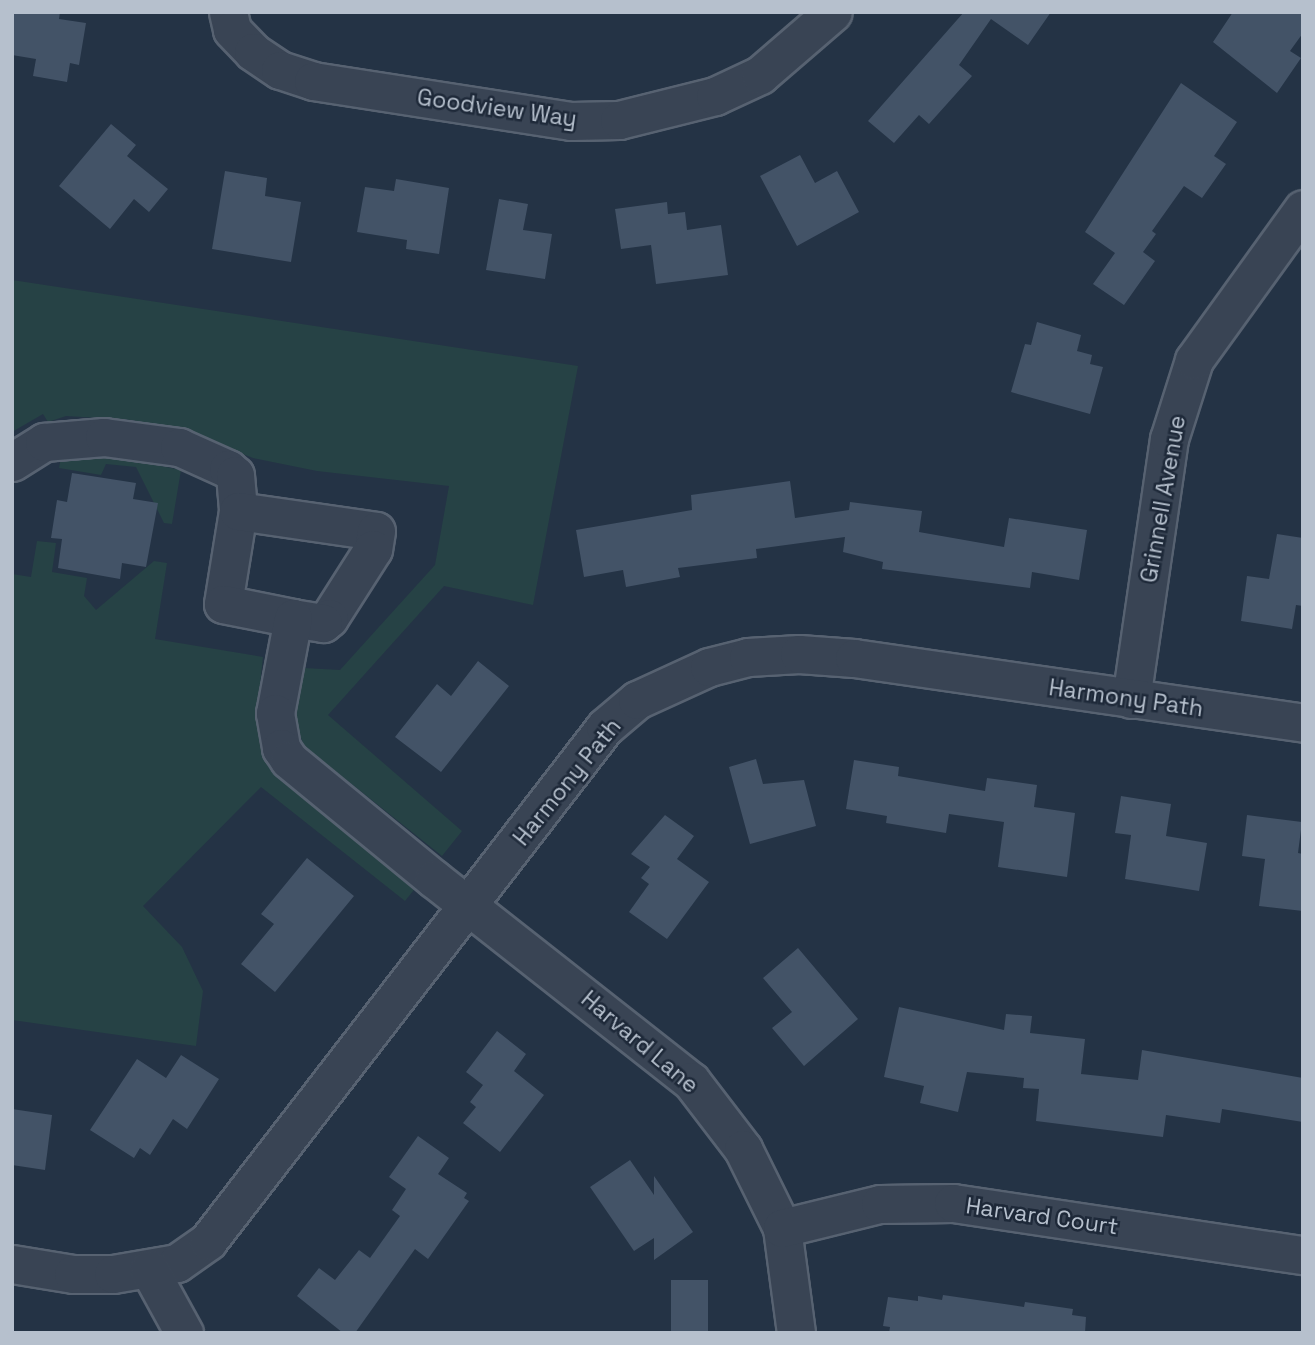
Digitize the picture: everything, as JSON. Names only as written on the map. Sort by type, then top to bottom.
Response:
[{"type":"street","name":"Goodview Way","points":[[222,29],[280,70],[313,81],[571,121],[619,120],[715,96],[760,75],[833,12]]},
{"type":"street","name":"Grinnell Avenue","points":[[1131,699],[1169,439],[1194,360],[1303,209]]},
{"type":"street","points":[[12,463],[56,440],[104,437],[178,447],[235,475],[238,511],[223,604],[323,623],[329,618],[373,549],[376,531],[238,511]]},
{"type":"street","name":"Harvard Lane","points":[[293,618],[275,713],[281,748],[289,760],[691,1081],[744,1149],[782,1228],[796,1333]]},
{"type":"street","name":"Harmony Path","points":[[12,1265],[73,1274],[149,1269],[177,1263],[208,1241],[234,1212],[605,727],[637,700],[709,667],[748,657],[799,654],[1303,723]]},
{"type":"street","name":"Harvard Court","points":[[782,1228],[880,1204],[953,1203],[1303,1255]]},
{"type":"street","points":[[149,1269],[184,1333]]},
{"type":"green space","points":[[12,280],[578,366],[533,605],[444,586],[328,715],[462,831],[442,856],[304,746],[295,721],[304,668],[340,670],[435,565],[449,486],[317,471],[253,458],[178,429],[131,420],[66,416],[48,422],[43,414],[12,432]]},
{"type":"green space","points":[[105,455],[181,470],[172,524],[164,523],[136,467],[106,464],[101,475],[59,468],[61,457]]},
{"type":"green space","points":[[37,541],[56,543],[52,572],[87,578],[84,596],[96,610],[154,561],[167,563],[155,639],[263,657],[257,712],[265,748],[417,886],[405,901],[261,787],[143,906],[182,947],[203,991],[196,1046],[12,1020],[12,574],[31,577]]},
{"type":"building","points":[[12,12],[60,12],[59,19],[86,23],[79,65],[70,63],[67,82],[33,76],[36,59],[12,55]]},
{"type":"building","points":[[964,12],[1051,12],[1028,45],[991,19],[959,65],[972,76],[929,124],[919,115],[894,143],[868,121]]},
{"type":"building","points":[[1233,12],[1303,12],[1303,33],[1290,51],[1301,58],[1277,93],[1213,42]]},
{"type":"building","points":[[1181,83],[1237,122],[1214,156],[1226,164],[1202,198],[1184,186],[1152,231],[1156,234],[1143,252],[1155,261],[1124,305],[1093,284],[1115,253],[1085,232]]},
{"type":"building","points":[[111,124],[136,145],[127,156],[168,189],[149,212],[134,199],[110,229],[59,186]]},
{"type":"building","points":[[800,155],[815,183],[837,171],[859,212],[797,246],[760,176]]},
{"type":"building","points":[[225,171],[267,178],[265,196],[301,202],[291,262],[212,249]]},
{"type":"building","points":[[396,179],[449,188],[439,254],[406,249],[407,240],[357,232],[365,187],[394,191]]},
{"type":"building","points":[[499,199],[528,204],[523,230],[552,234],[545,279],[486,270]]},
{"type":"building","points":[[667,202],[668,214],[685,212],[687,230],[721,225],[728,275],[656,284],[651,245],[621,249],[615,209]]},
{"type":"building","points":[[1037,322],[1081,335],[1077,351],[1092,355],[1090,364],[1103,367],[1090,414],[1011,392],[1025,344],[1031,345]]},
{"type":"building","points":[[72,473],[136,483],[133,499],[158,503],[146,567],[122,563],[120,579],[58,568],[62,539],[51,538],[57,500],[67,502]]},
{"type":"building","points":[[790,481],[795,518],[849,510],[850,502],[922,511],[919,532],[1004,547],[1009,518],[1087,530],[1079,580],[1032,572],[1030,588],[882,569],[883,562],[843,552],[845,537],[756,549],[757,558],[678,568],[680,577],[626,587],[623,570],[584,577],[576,530],[692,510],[691,495]]},
{"type":"building","points":[[1277,534],[1303,538],[1303,606],[1296,605],[1292,629],[1241,621],[1247,576],[1269,579]]},
{"type":"building","points":[[478,661],[509,686],[441,772],[395,737],[437,684],[451,696]]},
{"type":"building","points":[[756,759],[763,784],[804,780],[816,826],[750,844],[729,767]]},
{"type":"building","points":[[854,760],[899,767],[898,776],[985,791],[987,778],[1037,785],[1034,807],[1075,813],[1067,877],[998,867],[1004,822],[949,814],[946,833],[886,823],[887,816],[846,809]]},
{"type":"building","points":[[1121,796],[1171,804],[1166,836],[1207,843],[1199,891],[1125,879],[1131,835],[1115,833]]},
{"type":"building","points":[[665,815],[694,836],[677,859],[709,882],[667,939],[629,912],[649,884],[641,878],[650,867],[631,854]]},
{"type":"building","points":[[1247,815],[1302,822],[1298,853],[1303,854],[1303,911],[1259,906],[1265,859],[1242,856]]},
{"type":"building","points":[[307,858],[354,896],[275,992],[241,964],[274,924],[261,914]]},
{"type":"building","points":[[798,948],[858,1019],[804,1066],[772,1028],[792,1012],[763,978]]},
{"type":"building","points":[[899,1007],[1004,1030],[1006,1014],[1032,1016],[1030,1033],[1085,1039],[1081,1074],[1138,1080],[1142,1050],[1303,1078],[1303,1122],[1222,1109],[1220,1123],[1166,1115],[1163,1137],[1036,1121],[1039,1089],[1023,1088],[1024,1078],[967,1072],[958,1112],[920,1103],[924,1086],[884,1077]]},
{"type":"building","points":[[497,1031],[526,1054],[514,1071],[544,1095],[500,1152],[463,1123],[476,1107],[470,1102],[483,1085],[466,1072]]},
{"type":"building","points":[[181,1055],[219,1079],[187,1129],[173,1119],[150,1155],[140,1148],[134,1158],[90,1130],[137,1059],[166,1078]]},
{"type":"building","points":[[12,1109],[52,1115],[45,1170],[12,1165]]},
{"type":"building","points":[[418,1136],[449,1158],[438,1174],[467,1193],[464,1198],[469,1201],[428,1259],[415,1249],[355,1333],[343,1333],[297,1296],[319,1268],[335,1280],[359,1250],[370,1258],[400,1216],[392,1210],[406,1189],[389,1177]]},
{"type":"building","points":[[630,1160],[654,1195],[654,1176],[693,1232],[654,1260],[654,1238],[634,1251],[590,1187]]},
{"type":"building","points":[[671,1280],[708,1280],[708,1333],[671,1333]]},
{"type":"building","points":[[943,1295],[1024,1307],[1025,1302],[1073,1309],[1072,1315],[1086,1317],[1085,1333],[889,1333],[890,1327],[883,1326],[888,1297],[918,1301],[918,1296],[942,1300]]}]
